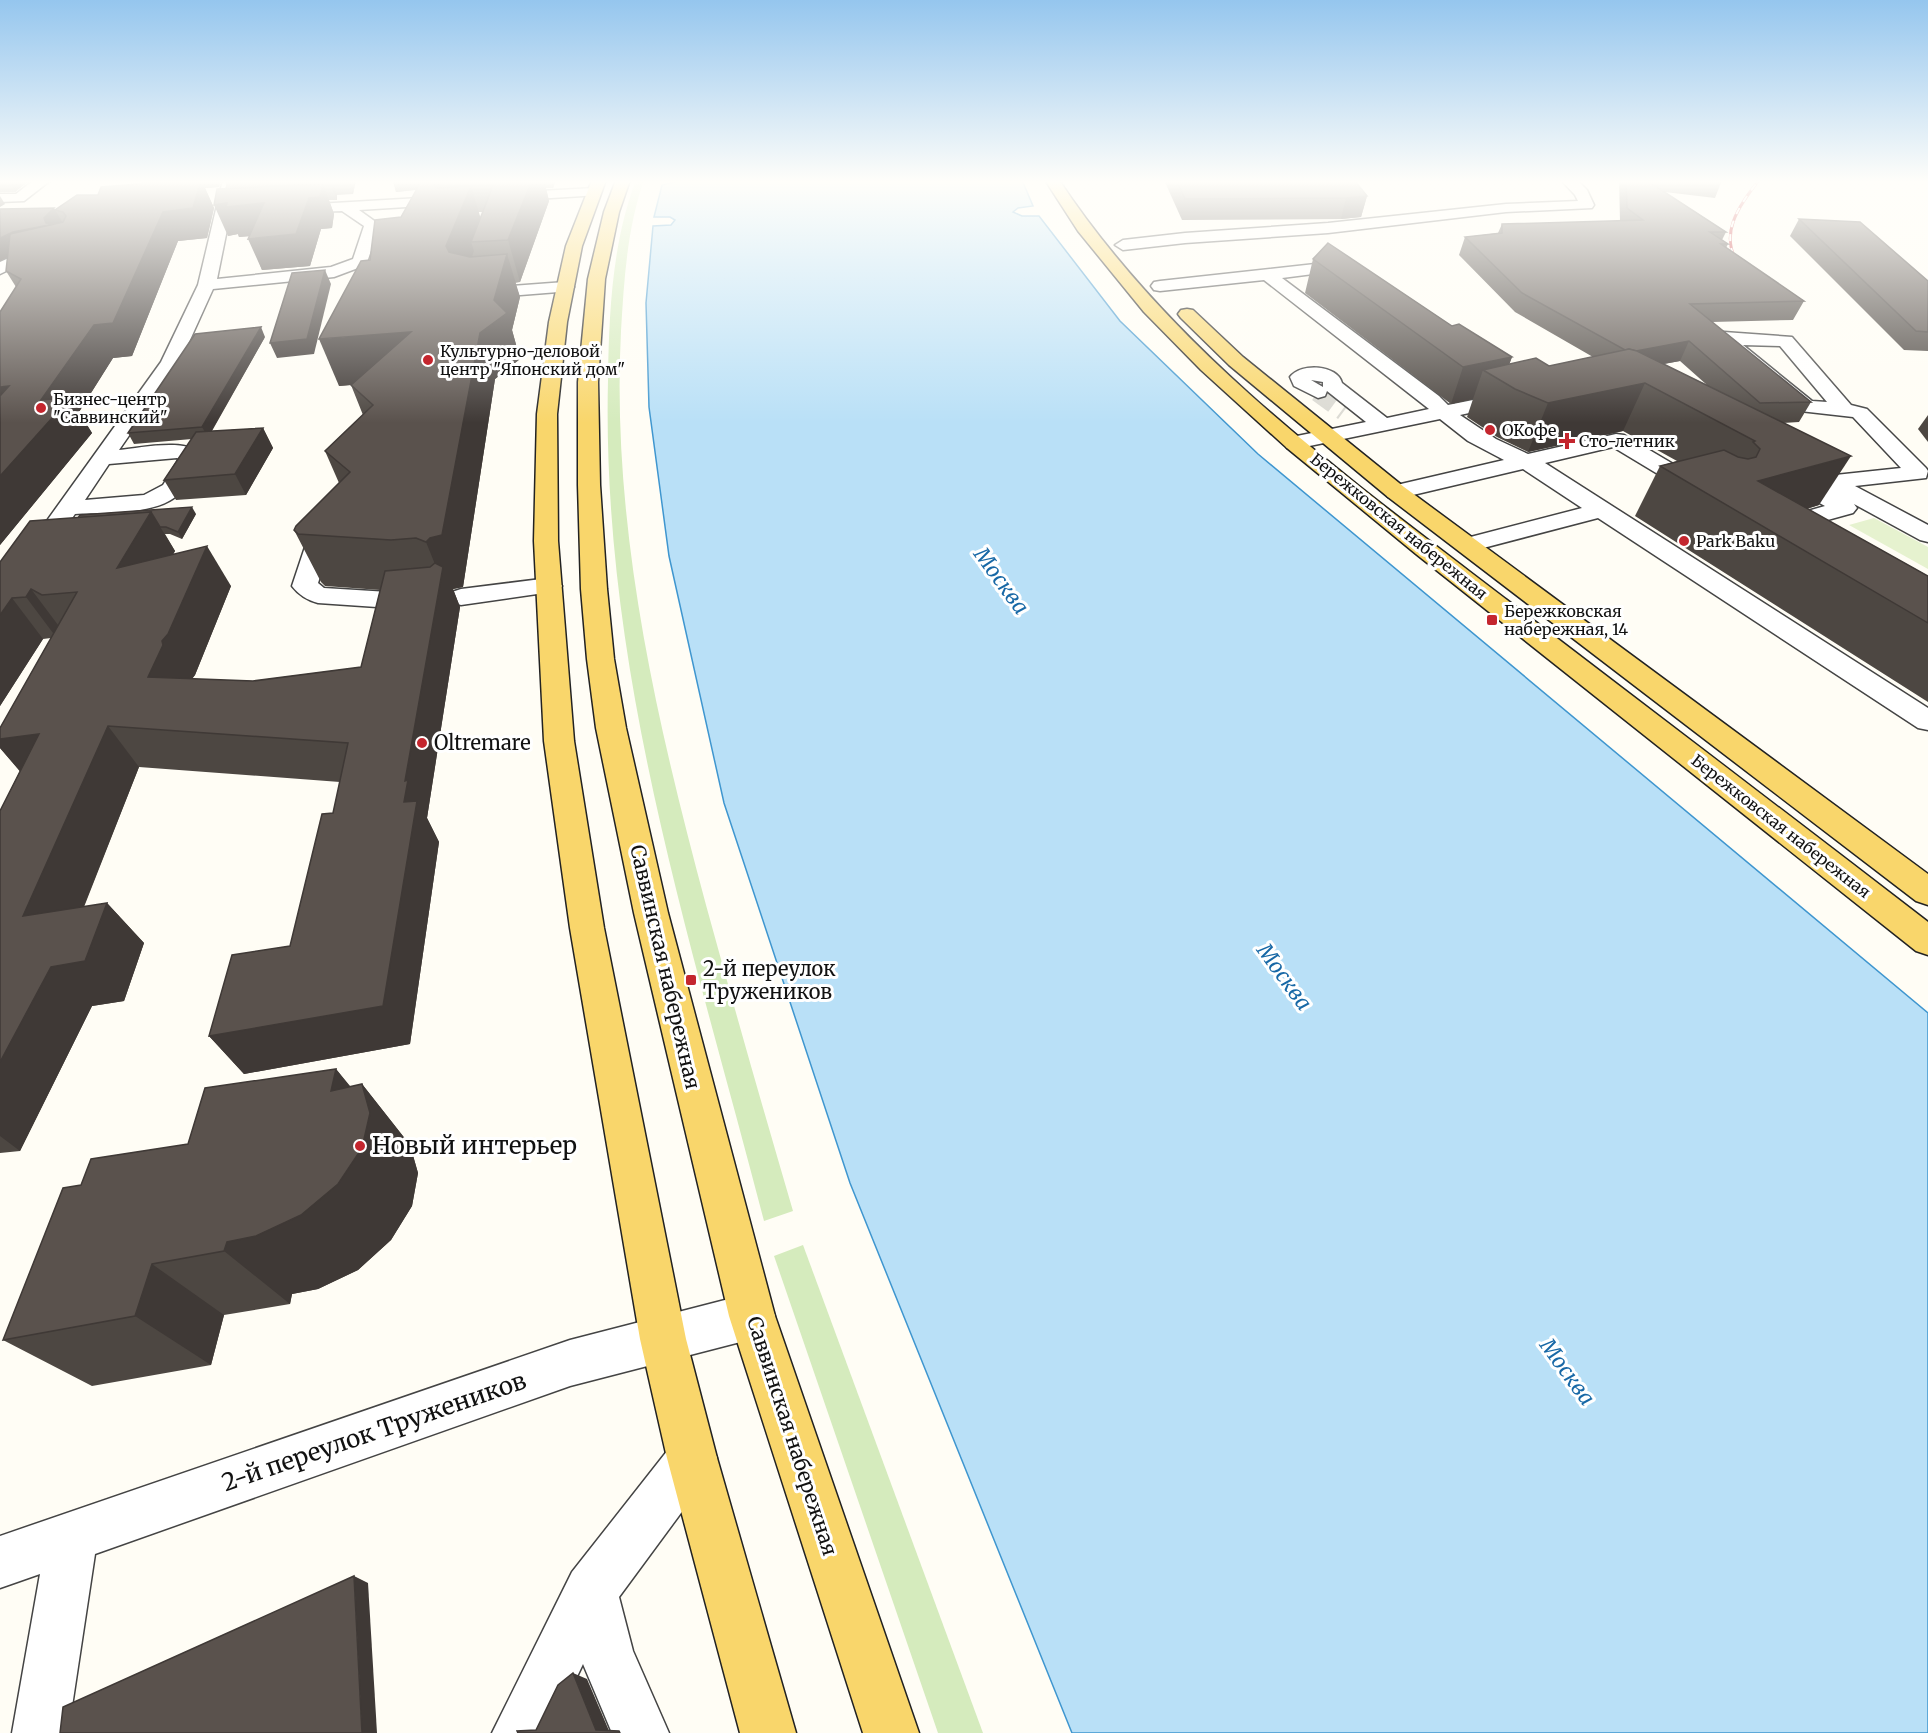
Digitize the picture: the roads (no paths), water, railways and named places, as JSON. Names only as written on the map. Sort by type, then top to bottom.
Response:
[{"type":"main road","points":[[571,261],[558,322],[546,414],[546,541],[559,741],[585,917],[663,1338],[692,1458],[768,1733]]},
{"type":"main road","name":"Саввинская набережная","points":[[602,261],[592,317],[587,410],[594,609],[611,728],[649,905],[752,1316],[891,1733]]},
{"type":"main road","name":"Бережковская набережная","points":[[1111,261],[1150,308],[1208,366],[1295,443],[1425,549],[1928,941]]},
{"type":"main road","name":"Бережковская набережная","points":[[1138,261],[1236,361],[1325,436],[1396,492],[1928,892]]},
{"type":"street","points":[[0,604],[170,362],[207,285],[212,261]]},
{"type":"street","points":[[207,285],[334,272],[360,261]]},
{"type":"street","points":[[1160,286],[1324,268],[1364,292]]},
{"type":"street","points":[[1267,274],[1432,400],[1444,414],[1508,455],[1526,461],[1928,721]]},
{"type":"street","points":[[475,278],[471,290],[477,292],[565,287]]},
{"type":"street","points":[[1844,409],[1785,341],[1724,338],[1807,407],[1844,409],[1860,413],[1925,466]]},
{"type":"street","points":[[1318,392],[1301,382],[1300,377],[1317,374],[1331,378],[1332,385],[1375,427]]},
{"type":"street","points":[[1295,443],[1531,395]]},
{"type":"street","points":[[1344,411],[1375,427]]},
{"type":"street","points":[[1396,492],[1616,440],[1719,500]]},
{"type":"street","points":[[67,508],[149,502],[171,490],[192,456],[179,451],[102,458]]},
{"type":"street","points":[[1803,485],[1925,466]]},
{"type":"street","points":[[1771,468],[1845,507],[1760,524],[1798,547]]},
{"type":"street","points":[[1830,482],[1928,535]]},
{"type":"street","points":[[334,499],[307,574],[305,586],[318,595],[387,611],[414,602],[549,586]]},
{"type":"street","points":[[1468,545],[1601,510]]},
{"type":"street","points":[[36,553],[62,551]]},
{"type":"street","name":"2-й переулок Тружеников","points":[[0,1562],[570,1364],[752,1316]]},
{"type":"street","points":[[520,1733],[591,1591],[692,1458]]},
{"type":"street","points":[[40,1733],[72,1537]]},
{"type":"street","points":[[591,1591],[607,1655],[641,1733]]},
{"type":"water","name":"Москва","points":[[650,261],[1074,261],[1120,321],[1258,454],[1928,1013],[1928,1733],[1072,1733],[850,1183],[724,803],[669,556],[649,407],[646,303]]},
{"type":"tunnel","points":[[1318,392],[1344,411]]},
{"type":"railway","points":[[1736,261],[1740,267]]},
{"type":"place","name":"Культурно-деловой центр \"Японский дом\"","points":[[428,360]]},
{"type":"place","name":"Бизнес-центр \"Саввинский\"","points":[[41,408]]},
{"type":"place","name":"ОКофе","points":[[1490,430]]},
{"type":"place","name":"Сто-летник","points":[[1567,441]]},
{"type":"place","name":"Park Baku","points":[[1684,541]]},
{"type":"place","name":"Бережковская набережная, 14","points":[[1492,620]]},
{"type":"place","name":"Oltremare","points":[[422,743]]},
{"type":"place","name":"2-й переулок Тружеников","points":[[691,980]]},
{"type":"place","name":"Новый интерьер","points":[[360,1146]]}]
